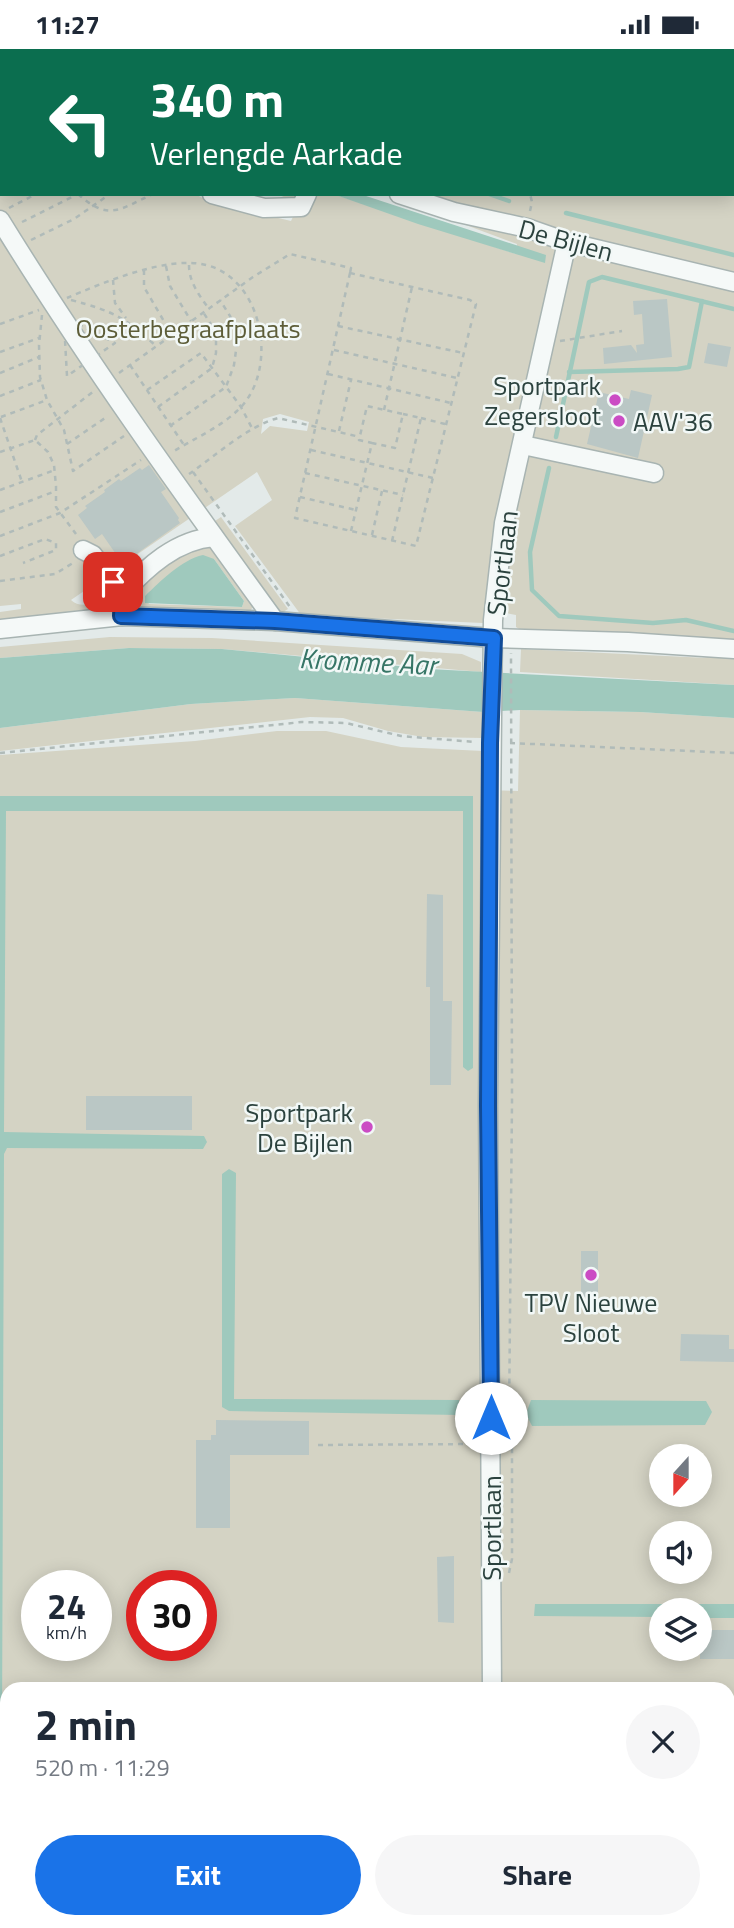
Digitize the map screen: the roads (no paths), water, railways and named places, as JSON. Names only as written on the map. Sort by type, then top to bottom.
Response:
[{"type":"street","points":[[219,196],[264,208],[278,208],[301,207],[306,196]]},
{"type":"street","name":"De Bijlen","points":[[405,196],[454,212],[543,232],[567,242],[734,282]]},
{"type":"street","points":[[2,221],[16,246],[60,302],[106,382],[137,428],[275,621]]},
{"type":"street","name":"Sportlaan","points":[[492,1682],[488,1106],[491,734],[503,665],[494,638],[493,620],[504,523],[567,242]]},
{"type":"street","points":[[523,445],[654,473]]},
{"type":"street","points":[[122,594],[147,568],[168,553],[196,538],[214,537]]},
{"type":"street","points":[[83,550],[93,555],[122,594],[121,616]]},
{"type":"street","points":[[0,629],[121,616],[275,621],[494,638],[628,642],[734,649]]},
{"type":"waterway","points":[[495,196],[509,201]]},
{"type":"waterway","points":[[566,213],[734,255]]},
{"type":"waterway","points":[[556,437],[589,282],[602,277],[734,309]]},
{"type":"waterway","points":[[569,372],[689,367],[702,301]]},
{"type":"waterway","points":[[549,468],[530,552],[532,590],[559,616],[653,623],[686,620],[734,631]]},
{"type":"place","name":"Sportpark Zegersloot","points":[[615,400]]},
{"type":"place","name":"AAV'36","points":[[619,421]]},
{"type":"place","name":"Sportpark De Bijlen","points":[[367,1127]]},
{"type":"place","name":"TPV Nieuwe Sloot","points":[[591,1275]]},
{"type":"park label","name":"Oosterbegraafplaats","points":[[188,328]]},
{"type":"water label","name":"Kromme Aar","points":[[368,661]]}]
